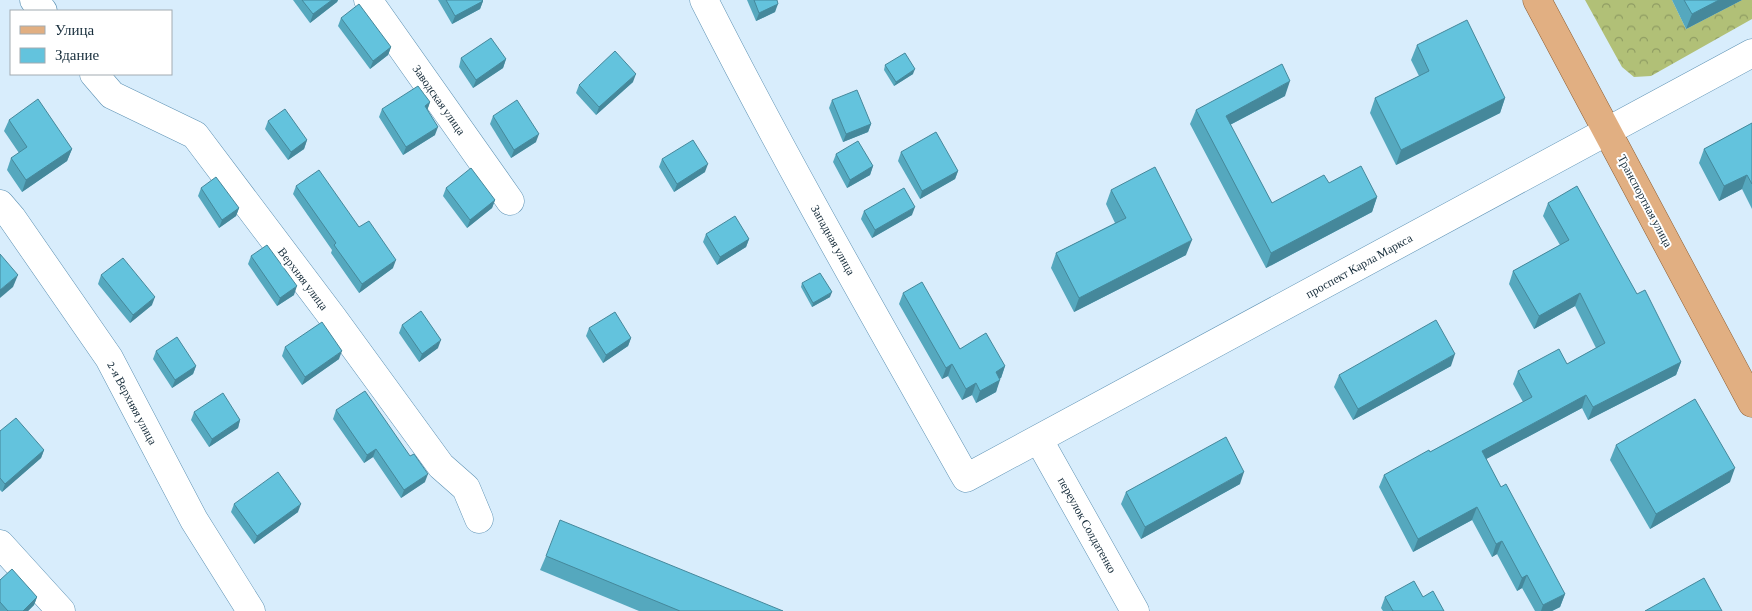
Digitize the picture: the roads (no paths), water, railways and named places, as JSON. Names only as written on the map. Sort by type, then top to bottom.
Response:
[{"type":"main road","name":"Транспортная улица","points":[[1536,0],[1752,403]]},
{"type":"street","points":[[34,0],[42,10]]},
{"type":"street","name":"Заводская улица","points":[[368,0],[510,201]]},
{"type":"street","name":"Западная улица","points":[[704,0],[752,94],[966,478]]},
{"type":"street","name":"проспект Карла Маркса","points":[[966,478],[1752,53]]},
{"type":"street","name":"Верхняя улица","points":[[95,75],[112,95],[195,135],[339,326],[441,466],[466,488],[479,519]]},
{"type":"street","name":"2-я Верхняя улица","points":[[0,204],[12,218],[109,358],[194,520],[251,611]]},
{"type":"street","name":"переулок Солдатенко","points":[[1039,440],[1135,611]]},
{"type":"street","points":[[0,544],[61,611]]}]
